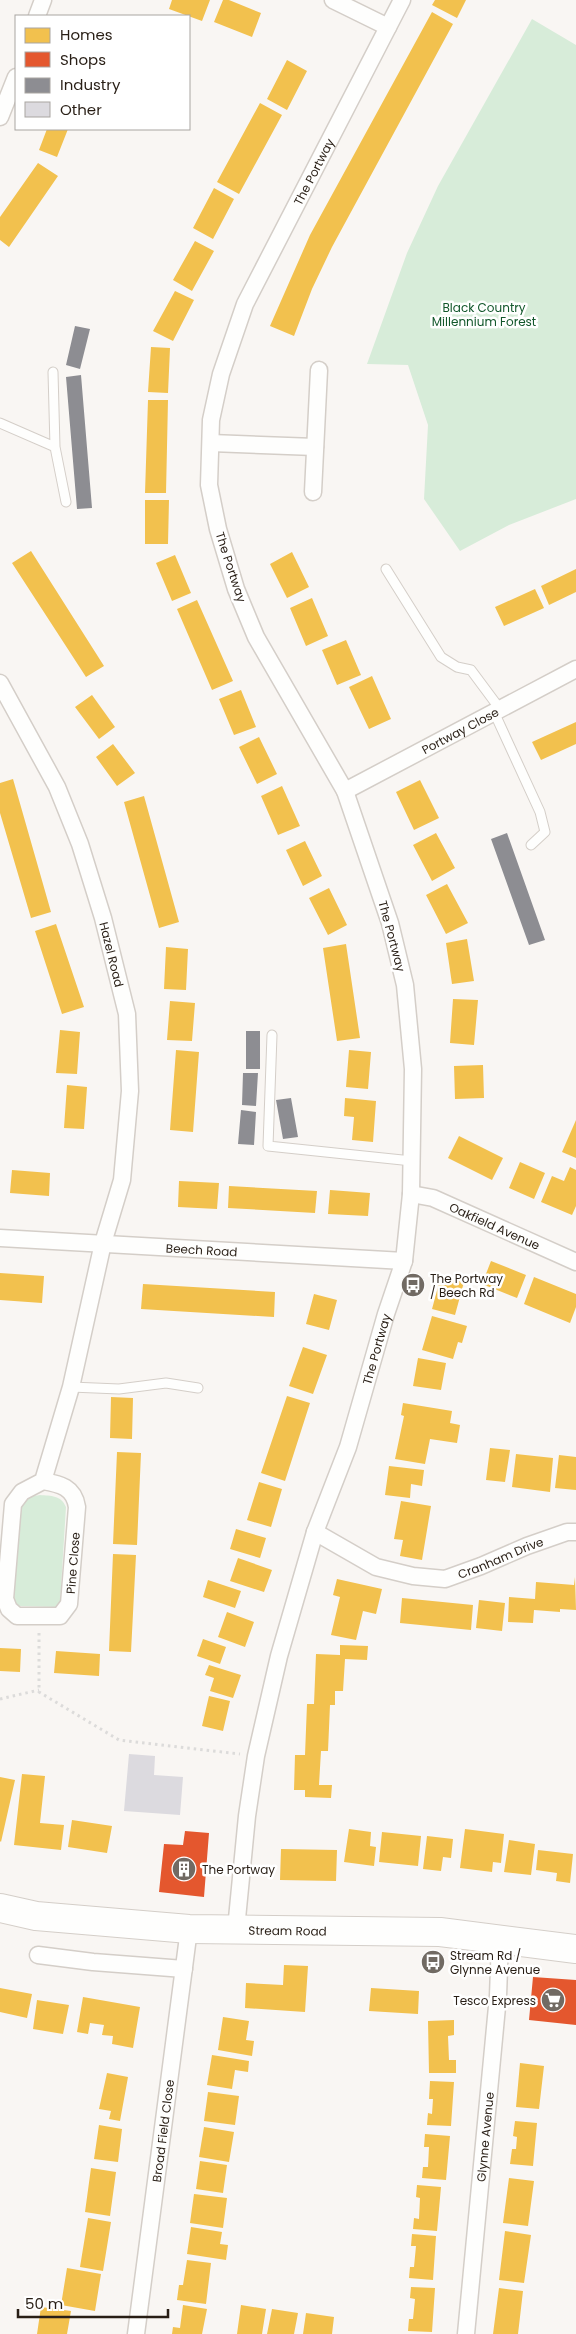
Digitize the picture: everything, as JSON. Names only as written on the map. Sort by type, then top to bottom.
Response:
[{"type":"highway","name":"Stream Road","points":[[0,1908],[36,1916],[189,1929],[440,1932],[576,1949]]},
{"type":"street","points":[[37,15],[43,0]]},
{"type":"street","points":[[333,0],[388,27]]},
{"type":"street","name":"The Portway","points":[[236,1929],[247,1816],[256,1756],[279,1656],[316,1532],[348,1447],[386,1314],[404,1261],[411,1194],[413,1069],[405,985],[390,923],[345,791],[256,637],[236,589],[218,529],[209,485],[211,420],[221,374],[245,304],[402,0]]},
{"type":"street","points":[[0,117],[15,80]]},
{"type":"street","points":[[313,492],[318,370]]},
{"type":"street","points":[[211,443],[315,447]]},
{"type":"street","name":"Portway Close","points":[[345,791],[576,669]]},
{"type":"street","name":"Hazel Road","points":[[0,683],[57,787],[80,844],[103,918],[126,1014],[130,1091],[122,1180],[103,1243]]},
{"type":"street","name":"Oakfield Avenue","points":[[411,1194],[433,1198],[576,1262]]},
{"type":"street","name":"Beech Road","points":[[0,1238],[404,1261]]},
{"type":"street","points":[[42,1481],[71,1387],[103,1243]]},
{"type":"street","name":"Pine Close","points":[[42,1481],[62,1484],[76,1498],[77,1507],[69,1604],[60,1616],[38,1618],[17,1616],[9,1609],[4,1599],[12,1504],[22,1492],[42,1481]]},
{"type":"street","name":"Cranham Drive","points":[[316,1532],[376,1567],[413,1576],[444,1579],[481,1566],[526,1546],[567,1532],[576,1532]]},
{"type":"street","name":"Broad Field Close","points":[[136,2334],[174,2030],[189,1929]]},
{"type":"street","name":"Glynne Avenue","points":[[466,2334],[498,1996],[500,1940]]},
{"type":"street","points":[[38,1955],[93,1962],[184,1969]]},
{"type":"lane","points":[[53,372],[55,447],[66,502]]},
{"type":"lane","points":[[0,423],[55,447]]},
{"type":"lane","points":[[386,570],[440,657],[457,667],[471,670],[497,711],[540,812],[545,832],[531,845]]},
{"type":"lane","points":[[272,1035],[268,1146],[412,1161]]},
{"type":"lane","points":[[71,1387],[119,1389],[166,1383],[198,1388]]},
{"type":"path","points":[[38,1618],[39,1692],[119,1740],[256,1756]]},
{"type":"path","points":[[0,1698],[39,1690]]},
{"type":"green space","name":"Black Country Millennium Forest","points":[[532,19],[576,45],[576,499],[509,525],[460,551],[424,499],[428,425],[408,365],[367,364],[407,253],[438,186]]},
{"type":"green space","points":[[40,1495],[58,1498],[66,1507],[60,1603],[56,1607],[20,1606],[16,1605],[13,1597],[19,1504],[28,1497]]},
{"type":"building: Homes","points":[[172,0],[210,0],[202,21],[190,15],[169,9]]},
{"type":"building: Homes","points":[[223,0],[229,0],[261,13],[252,37],[214,22]]},
{"type":"building: Homes","points":[[435,0],[466,0],[457,18],[432,5]]},
{"type":"building: Homes","points":[[432,12],[453,24],[332,247],[312,289],[294,336],[270,326],[310,235]]},
{"type":"building: Homes","points":[[287,60],[307,71],[287,110],[267,99]]},
{"type":"building: Homes","points":[[260,103],[282,115],[239,194],[217,182]]},
{"type":"building: Homes","points":[[47,130],[68,130],[57,157],[39,150]]},
{"type":"building: Homes","points":[[38,163],[58,176],[9,247],[0,240],[0,217]]},
{"type":"building: Homes","points":[[214,188],[234,199],[213,239],[193,228]]},
{"type":"building: Homes","points":[[195,241],[214,251],[192,291],[173,280]]},
{"type":"building: Homes","points":[[175,291],[194,300],[173,341],[153,331]]},
{"type":"building: Homes","points":[[151,347],[170,348],[168,393],[148,392]]},
{"type":"building: Homes","points":[[148,400],[168,400],[166,493],[145,493]]},
{"type":"building: Homes","points":[[145,500],[169,500],[168,544],[145,544]]},
{"type":"building: Homes","points":[[31,551],[104,666],[86,677],[12,563]]},
{"type":"building: Homes","points":[[292,552],[309,587],[287,598],[270,564]]},
{"type":"building: Homes","points":[[175,555],[191,593],[172,601],[156,563]]},
{"type":"building: Homes","points":[[576,569],[576,592],[549,605],[541,586]]},
{"type":"building: Homes","points":[[535,589],[544,608],[504,626],[495,607]]},
{"type":"building: Homes","points":[[312,598],[328,636],[306,646],[290,608]]},
{"type":"building: Homes","points":[[197,600],[233,681],[212,690],[177,609]]},
{"type":"building: Homes","points":[[346,640],[361,675],[337,685],[322,650]]},
{"type":"building: Homes","points":[[372,676],[391,719],[369,729],[349,687]]},
{"type":"building: Homes","points":[[241,690],[256,727],[234,735],[219,699]]},
{"type":"building: Homes","points":[[92,695],[115,727],[99,739],[75,707]]},
{"type":"building: Homes","points":[[576,722],[576,744],[541,760],[532,742]]},
{"type":"building: Homes","points":[[259,737],[277,774],[257,784],[239,747]]},
{"type":"building: Homes","points":[[113,744],[135,773],[117,786],[96,757]]},
{"type":"building: Homes","points":[[13,779],[51,912],[31,918],[0,813],[0,783]]},
{"type":"building: Homes","points":[[420,780],[439,818],[414,830],[396,792]]},
{"type":"building: Homes","points":[[282,786],[300,826],[278,835],[261,796]]},
{"type":"building: Homes","points":[[144,796],[179,922],[159,928],[124,802]]},
{"type":"building: Homes","points":[[436,833],[455,868],[432,881],[413,845]]},
{"type":"building: Homes","points":[[305,841],[322,876],[303,886],[286,850]]},
{"type":"building: Homes","points":[[447,884],[468,923],[446,934],[426,895]]},
{"type":"building: Homes","points":[[329,888],[347,925],[328,935],[309,898]]},
{"type":"building: Homes","points":[[56,924],[84,1007],[62,1014],[35,931]]},
{"type":"building: Homes","points":[[467,939],[474,981],[452,984],[446,943]]},
{"type":"building: Homes","points":[[346,944],[360,1038],[337,1041],[323,948]]},
{"type":"building: Homes","points":[[166,947],[188,949],[186,990],[164,989]]},
{"type":"building: Homes","points":[[453,999],[478,1000],[474,1045],[450,1043]]},
{"type":"building: Homes","points":[[170,1001],[195,1003],[192,1041],[167,1040]]},
{"type":"building: Homes","points":[[60,1030],[80,1032],[77,1074],[56,1073]]},
{"type":"building: Homes","points":[[176,1050],[199,1052],[193,1132],[170,1130]]},
{"type":"building: Homes","points":[[349,1050],[371,1052],[368,1089],[346,1087]]},
{"type":"building: Homes","points":[[483,1065],[484,1098],[455,1099],[454,1066]]},
{"type":"building: Homes","points":[[67,1085],[87,1087],[84,1129],[64,1128]]},
{"type":"building: Homes","points":[[345,1098],[376,1101],[373,1142],[352,1140],[354,1117],[344,1116]]},
{"type":"building: Homes","points":[[576,1120],[576,1158],[562,1152]]},
{"type":"building: Homes","points":[[459,1136],[503,1158],[492,1180],[448,1158]]},
{"type":"building: Homes","points":[[520,1162],[545,1173],[534,1199],[509,1188]]},
{"type":"building: Homes","points":[[570,1167],[576,1170],[576,1206],[572,1215],[541,1202],[552,1176],[564,1181]]},
{"type":"building: Homes","points":[[12,1170],[50,1173],[49,1196],[10,1193]]},
{"type":"building: Homes","points":[[179,1181],[219,1183],[217,1209],[178,1207]]},
{"type":"building: Homes","points":[[229,1186],[317,1191],[315,1213],[228,1208]]},
{"type":"building: Homes","points":[[330,1190],[370,1193],[368,1216],[328,1214]]},
{"type":"building: Homes","points":[[491,1261],[526,1275],[517,1298],[482,1284]]},
{"type":"building: Homes","points":[[0,1273],[44,1276],[42,1303],[0,1300]]},
{"type":"building: Homes","points":[[441,1276],[464,1282],[455,1315],[432,1309]]},
{"type":"building: Homes","points":[[534,1277],[576,1294],[576,1307],[570,1323],[524,1304]]},
{"type":"building: Homes","points":[[143,1284],[275,1292],[274,1317],[141,1309]]},
{"type":"building: Homes","points":[[314,1294],[337,1300],[329,1330],[306,1324]]},
{"type":"building: Homes","points":[[432,1316],[467,1326],[462,1343],[458,1342],[453,1359],[422,1350]]},
{"type":"building: Homes","points":[[303,1347],[327,1355],[313,1394],[289,1386]]},
{"type":"building: Homes","points":[[418,1358],[446,1363],[441,1390],[413,1386]]},
{"type":"building: Homes","points":[[287,1396],[310,1403],[285,1481],[261,1473]]},
{"type":"building: Homes","points":[[111,1397],[133,1398],[132,1439],[110,1438]]},
{"type":"building: Homes","points":[[403,1403],[452,1411],[450,1423],[460,1425],[457,1443],[430,1439],[425,1464],[395,1459],[404,1416],[401,1415]]},
{"type":"building: Homes","points":[[490,1448],[510,1450],[505,1482],[486,1480]]},
{"type":"building: Homes","points":[[117,1452],[141,1453],[137,1545],[113,1544]]},
{"type":"building: Homes","points":[[516,1454],[553,1458],[550,1492],[512,1487]]},
{"type":"building: Homes","points":[[559,1455],[576,1457],[576,1490],[555,1488]]},
{"type":"building: Homes","points":[[389,1466],[424,1470],[422,1486],[411,1484],[410,1498],[385,1495]]},
{"type":"building: Homes","points":[[259,1482],[282,1489],[271,1527],[247,1520]]},
{"type":"building: Homes","points":[[401,1501],[431,1506],[422,1560],[400,1556],[403,1540],[394,1539]]},
{"type":"building: Homes","points":[[236,1529],[266,1538],[260,1558],[230,1549]]},
{"type":"building: Homes","points":[[113,1554],[136,1555],[131,1652],[109,1651]]},
{"type":"building: Homes","points":[[238,1558],[272,1570],[264,1592],[230,1581]]},
{"type":"building: Homes","points":[[575,1577],[576,1610],[560,1609],[560,1612],[534,1610],[533,1623],[508,1622],[509,1597],[535,1599],[536,1582],[574,1585]]},
{"type":"building: Homes","points":[[337,1579],[382,1589],[376,1614],[363,1611],[356,1640],[331,1635],[340,1597],[333,1595]]},
{"type":"building: Homes","points":[[208,1580],[241,1591],[235,1608],[203,1597]]},
{"type":"building: Homes","points":[[402,1598],[473,1605],[471,1630],[400,1623]]},
{"type":"building: Homes","points":[[479,1600],[505,1603],[502,1631],[476,1628]]},
{"type":"building: Homes","points":[[227,1612],[254,1622],[245,1647],[218,1637]]},
{"type":"building: Homes","points":[[203,1639],[226,1647],[220,1664],[197,1656]]},
{"type":"building: Homes","points":[[340,1645],[368,1646],[367,1660],[345,1659],[343,1691],[335,1691],[335,1705],[330,1705],[328,1751],[321,1751],[319,1785],[332,1785],[331,1798],[305,1797],[305,1790],[294,1790],[295,1755],[305,1755],[307,1704],[314,1704],[316,1654],[340,1655]]},
{"type":"building: Homes","points":[[0,1648],[21,1649],[20,1672],[0,1671]]},
{"type":"building: Homes","points":[[56,1651],[100,1654],[99,1676],[54,1673]]},
{"type":"building: Homes","points":[[209,1665],[241,1675],[233,1698],[210,1691],[214,1678],[205,1675]]},
{"type":"building: Homes","points":[[209,1696],[230,1701],[223,1731],[202,1726]]},
{"type":"building: Homes","points":[[22,1774],[45,1776],[40,1823],[64,1825],[61,1850],[14,1845]]},
{"type":"building: Homes","points":[[0,1777],[15,1780],[1,1842],[0,1841]]},
{"type":"building: Homes","points":[[72,1820],[112,1826],[107,1853],[68,1847]]},
{"type":"building: Homes","points":[[349,1829],[371,1832],[370,1846],[376,1847],[374,1866],[344,1862]]},
{"type":"building: Homes","points":[[465,1829],[504,1834],[501,1863],[493,1862],[492,1872],[460,1868]]},
{"type":"building: Homes","points":[[382,1832],[421,1836],[418,1866],[379,1862]]},
{"type":"building: Homes","points":[[427,1836],[453,1839],[451,1858],[443,1857],[441,1871],[423,1869]]},
{"type":"building: Homes","points":[[509,1840],[535,1844],[531,1875],[504,1872]]},
{"type":"building: Homes","points":[[281,1849],[337,1850],[336,1881],[280,1880]]},
{"type":"building: Homes","points":[[538,1850],[573,1854],[570,1883],[556,1881],[557,1873],[536,1870]]},
{"type":"building: Homes","points":[[284,1965],[308,1966],[305,2012],[245,2008],[246,1983],[283,1985]]},
{"type":"building: Homes","points":[[0,1988],[32,1994],[27,2018],[0,2012]]},
{"type":"building: Homes","points":[[371,1988],[419,1991],[418,2014],[369,2011]]},
{"type":"building: Homes","points":[[83,1997],[140,2007],[133,2048],[112,2044],[113,2036],[102,2035],[104,2025],[90,2023],[88,2034],[77,2032]]},
{"type":"building: Homes","points":[[37,2000],[69,2005],[63,2034],[33,2029]]},
{"type":"building: Homes","points":[[223,2017],[249,2021],[246,2040],[254,2041],[252,2056],[218,2050]]},
{"type":"building: Homes","points":[[454,2020],[454,2035],[448,2036],[449,2060],[456,2060],[456,2073],[429,2073],[428,2021]]},
{"type":"building: Homes","points":[[212,2055],[249,2061],[248,2072],[235,2070],[232,2089],[207,2085]]},
{"type":"building: Homes","points":[[520,2063],[544,2066],[539,2109],[516,2107]]},
{"type":"building: Homes","points":[[107,2073],[128,2077],[120,2121],[109,2119],[111,2111],[99,2109]]},
{"type":"building: Homes","points":[[430,2081],[454,2082],[451,2126],[427,2125],[428,2113],[432,2114],[433,2099],[429,2099]]},
{"type":"building: Homes","points":[[208,2092],[239,2096],[235,2125],[204,2121]]},
{"type":"building: Homes","points":[[515,2121],[537,2123],[533,2166],[510,2164],[512,2149],[516,2149],[517,2137],[513,2136]]},
{"type":"building: Homes","points":[[99,2125],[122,2129],[118,2162],[94,2159]]},
{"type":"building: Homes","points":[[204,2127],[234,2132],[229,2162],[199,2157]]},
{"type":"building: Homes","points":[[425,2134],[450,2136],[446,2180],[422,2178],[423,2167],[428,2167],[429,2147],[424,2147]]},
{"type":"building: Homes","points":[[200,2161],[227,2165],[223,2193],[196,2189]]},
{"type":"building: Homes","points":[[91,2168],[116,2172],[110,2216],[85,2212]]},
{"type":"building: Homes","points":[[509,2178],[534,2181],[528,2226],[503,2223]]},
{"type":"building: Homes","points":[[417,2185],[441,2187],[437,2231],[413,2229],[414,2218],[419,2219],[420,2198],[416,2197]]},
{"type":"building: Homes","points":[[194,2194],[227,2198],[223,2228],[190,2223]]},
{"type":"building: Homes","points":[[88,2218],[111,2222],[103,2271],[80,2267]]},
{"type":"building: Homes","points":[[191,2227],[222,2232],[220,2244],[228,2245],[226,2260],[187,2254]]},
{"type":"building: Homes","points":[[505,2231],[531,2235],[524,2283],[499,2280]]},
{"type":"building: Homes","points":[[412,2234],[436,2236],[433,2280],[409,2278],[410,2267],[414,2267],[416,2246],[411,2246]]},
{"type":"building: Homes","points":[[187,2260],[211,2263],[206,2304],[177,2300],[179,2285],[183,2285]]},
{"type":"building: Homes","points":[[67,2268],[101,2274],[95,2311],[61,2305]]},
{"type":"building: Homes","points":[[411,2287],[435,2288],[432,2332],[408,2331],[409,2319],[413,2319],[415,2299],[410,2298]]},
{"type":"building: Homes","points":[[499,2288],[523,2291],[518,2334],[493,2334]]},
{"type":"building: Homes","points":[[183,2305],[207,2309],[202,2334],[172,2334],[173,2327],[180,2328]]},
{"type":"building: Homes","points":[[241,2305],[266,2309],[262,2334],[237,2334]]},
{"type":"building: Homes","points":[[41,2307],[71,2311],[67,2334],[37,2334]]},
{"type":"building: Homes","points":[[272,2309],[298,2313],[294,2334],[267,2334]]},
{"type":"building: Homes","points":[[306,2313],[334,2317],[332,2334],[303,2334]]},
{"type":"building: Shops","name":"The Portway","points":[[185,1831],[209,1833],[204,1897],[159,1892],[164,1844],[183,1845]]},
{"type":"building: Shops","name":"Tesco Express","points":[[533,1977],[576,1980],[576,2025],[529,2020]]},
{"type":"building: Industry","points":[[75,326],[90,329],[80,369],[66,365]]},
{"type":"building: Industry","points":[[81,375],[92,508],[77,509],[66,377]]},
{"type":"building: Industry","points":[[507,833],[545,940],[529,945],[491,839]]},
{"type":"building: Industry","points":[[246,1031],[260,1031],[260,1069],[246,1069]]},
{"type":"building: Industry","points":[[243,1073],[258,1073],[256,1106],[242,1105]]},
{"type":"building: Industry","points":[[291,1098],[298,1137],[283,1139],[276,1100]]},
{"type":"building: Industry","points":[[241,1110],[256,1112],[254,1145],[238,1144]]},
{"type":"building: Other","points":[[129,1754],[155,1756],[154,1775],[183,1777],[180,1815],[124,1811]]},
{"type":"place","name":"The Portway / Beech Rd","points":[[413,1285]]},
{"type":"place","name":"The Portway","points":[[184,1869]]},
{"type":"place","name":"Stream Rd / Glynne Avenue","points":[[433,1962]]},
{"type":"place","name":"Tesco Express","points":[[553,2000]]}]
